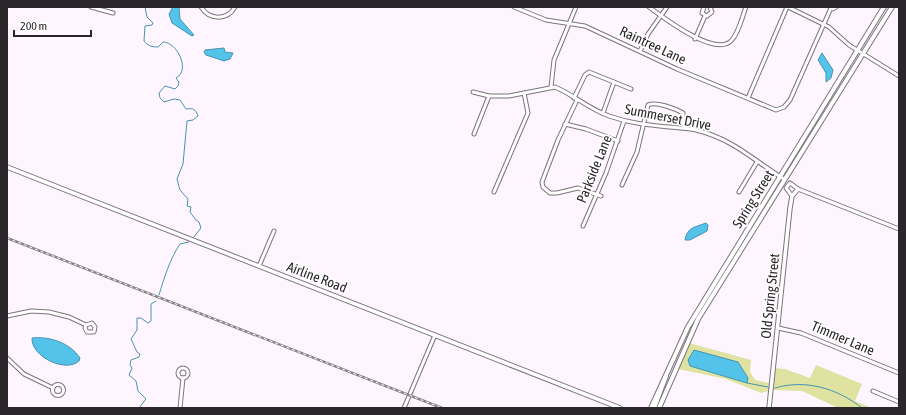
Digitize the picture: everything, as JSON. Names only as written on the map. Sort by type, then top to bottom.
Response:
[{"type":"main road","name":"Spring Street","points":[[660,407],[698,319],[884,7]]},
{"type":"main road","name":"Spring Street","points":[[651,408],[673,357],[699,308],[892,7]]},
{"type":"main road","points":[[879,16],[884,19]]},
{"type":"main road","points":[[654,408],[673,357]]},
{"type":"main road","points":[[647,408],[656,395]]},
{"type":"street","points":[[91,7],[113,13]]},
{"type":"street","points":[[200,7],[211,16],[217,18],[228,16],[235,7]]},
{"type":"street","name":"Raintree Lane","points":[[514,7],[546,20],[585,26],[683,71],[772,109],[780,109],[787,105],[823,24]]},
{"type":"street","points":[[473,92],[489,96],[509,96],[551,88],[554,60],[576,7]]},
{"type":"street","points":[[649,7],[695,39],[721,45],[727,44],[734,37],[746,7]]},
{"type":"street","points":[[640,51],[667,7]]},
{"type":"street","points":[[704,7],[702,11],[705,16]]},
{"type":"street","points":[[695,39],[705,16],[711,14],[710,7]]},
{"type":"street","points":[[748,98],[788,7],[823,24],[857,50],[899,76]]},
{"type":"street","points":[[823,24],[831,8],[836,7]]},
{"type":"street","points":[[599,195],[578,188],[554,194],[547,191],[543,186],[542,178],[585,75],[589,72],[630,89]]},
{"type":"street","points":[[603,114],[614,82]]},
{"type":"street","name":"Summerset Drive","points":[[551,88],[562,90],[603,114],[624,121],[697,130],[729,142],[744,150],[757,162],[782,178]]},
{"type":"street","points":[[494,192],[528,113],[524,93]]},
{"type":"street","points":[[474,134],[489,96]]},
{"type":"street","points":[[622,186],[637,152],[645,124],[648,105],[652,103],[683,113],[684,128]]},
{"type":"street","name":"Parkside Lane","points":[[583,226],[599,195],[624,121]]},
{"type":"street","points":[[565,124],[586,128],[618,141]]},
{"type":"street","points":[[739,192],[757,162]]},
{"type":"street","name":"Airline Road","points":[[7,167],[620,408]]},
{"type":"street","points":[[798,189],[792,196],[786,188],[790,183],[798,189],[899,229]]},
{"type":"street","name":"Old Spring Street","points":[[769,408],[792,196]]},
{"type":"street","points":[[259,266],[274,231]]},
{"type":"street","points":[[7,316],[31,311],[49,312],[69,317],[86,325]]},
{"type":"street","name":"Timmer Lane","points":[[778,328],[801,332],[899,373]]},
{"type":"street","points":[[404,408],[435,335]]},
{"type":"street","points":[[7,358],[24,374],[53,388]]},
{"type":"street","points":[[180,408],[183,378]]},
{"type":"street","points":[[873,391],[899,402]]},
{"type":"green space","points":[[689,343],[751,360],[750,372],[755,380],[773,384],[775,368],[785,369],[810,378],[816,365],[862,384],[855,401],[872,408],[838,408],[802,391],[773,390],[761,393],[726,379],[678,369]]},
{"type":"water","points":[[173,7],[179,7],[180,19],[194,35],[192,36],[172,23],[169,14]]},
{"type":"water","points":[[224,48],[225,52],[233,53],[230,59],[224,61],[206,55],[204,52],[205,50]]},
{"type":"water","points":[[822,53],[833,70],[831,78],[826,82],[826,73],[818,60]]},
{"type":"water","points":[[706,223],[708,225],[707,231],[690,240],[685,240],[690,230]]},
{"type":"water","points":[[32,338],[46,338],[59,342],[71,348],[80,358],[79,361],[66,365],[50,361],[37,351],[33,345]]},
{"type":"water","points":[[694,350],[738,362],[748,378],[747,383],[690,366],[688,360]]},
{"type":"waterway","points":[[145,7],[147,17],[153,23],[152,25],[145,26],[144,41],[154,47],[158,47],[163,42],[168,43],[177,51],[182,63],[182,69],[176,78],[179,82],[178,86],[175,89],[165,86],[159,93],[160,98],[164,102],[174,99],[180,100],[186,109],[194,110],[198,116],[193,120],[187,121],[183,164],[177,179],[180,190],[188,199],[187,206],[191,207],[190,212],[199,222],[201,228],[193,238]]},
{"type":"waterway","points":[[159,295],[176,250],[180,244],[189,242]]},
{"type":"waterway","points":[[139,408],[146,399],[138,391],[136,381],[129,375],[132,368],[130,365],[131,360],[139,357],[140,354],[137,352],[131,339],[137,330],[137,318],[141,318],[148,323],[151,321],[151,304],[156,301]]},
{"type":"waterway","points":[[747,383],[768,387]]},
{"type":"waterway","points":[[775,388],[786,385],[809,385],[820,387],[842,395],[862,408]]},
{"type":"railway","points":[[7,238],[442,408]]}]
